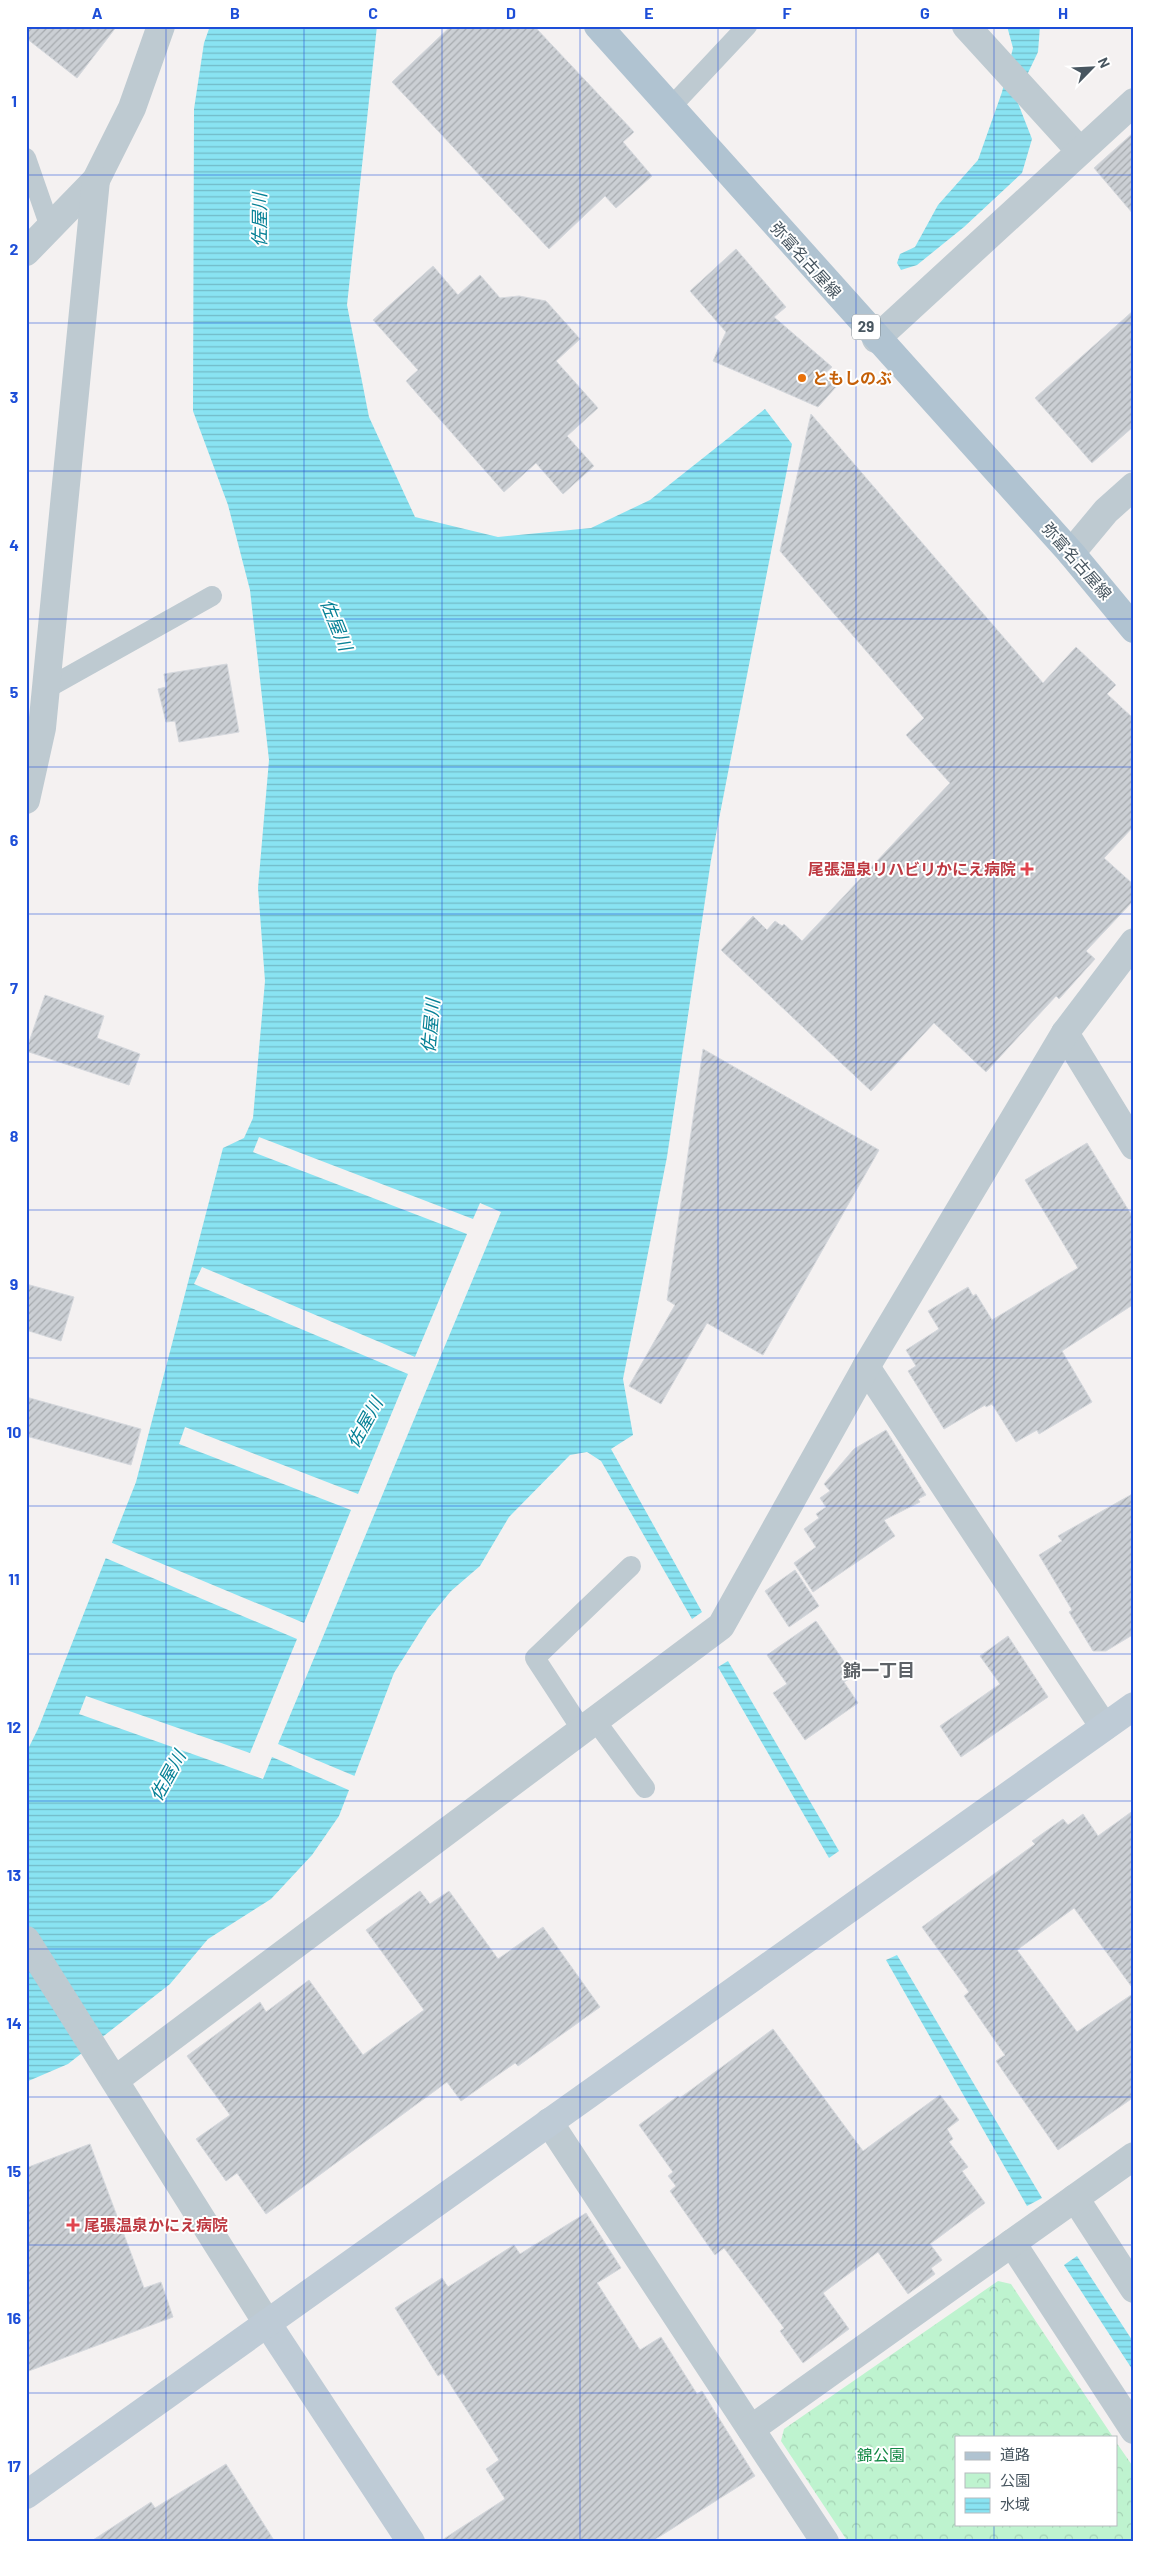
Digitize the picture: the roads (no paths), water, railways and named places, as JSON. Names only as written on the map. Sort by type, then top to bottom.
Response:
[{"type":"main road","name":"弥富名古屋線","points":[[598,26],[876,339],[1071,553],[1134,629]]},
{"type":"street","points":[[26,252],[96,180],[132,108],[161,26]]},
{"type":"street","points":[[966,26],[1080,151]]},
{"type":"street","points":[[876,339],[1134,102]]},
{"type":"street","points":[[26,800],[34,733],[46,689],[96,180]]},
{"type":"street","points":[[1071,553],[1106,511],[1134,486]]},
{"type":"street","points":[[110,2073],[589,1725],[721,1626],[866,1367],[1065,1033],[1134,942]]},
{"type":"street","points":[[1065,1033],[1134,1146]]},
{"type":"street","points":[[866,1367],[1104,1727]]},
{"type":"street","points":[[26,2494],[1134,1706]]},
{"type":"street","points":[[26,1940],[267,2322],[411,2542]]},
{"type":"street","points":[[549,2122],[826,2542]]},
{"type":"street","points":[[751,2429],[1134,2156]]},
{"type":"street","points":[[1075,2198],[1134,2289]]},
{"type":"street","points":[[1012,2243],[1134,2430]]},
{"type":"lane","points":[[670,108],[747,26]]},
{"type":"lane","points":[[26,158],[50,227]]},
{"type":"lane","points":[[46,689],[212,596]]},
{"type":"lane","points":[[630,1566],[535,1658],[589,1725],[645,1788]]},
{"type":"water","name":"佐屋川","points":[[210,26],[377,26],[347,305],[369,417],[415,517],[498,537],[591,528],[650,500],[765,409],[792,444],[711,860],[667,1157],[623,1379],[633,1435],[611,1449],[702,1612],[692,1619],[601,1461],[587,1452],[570,1455],[509,1517],[480,1566],[451,1591],[428,1619],[394,1673],[339,1816],[312,1855],[271,1899],[208,1939],[170,1984],[68,2064],[26,2082],[26,1753],[38,1729],[136,1482],[223,1148],[244,1138],[253,1118],[265,981],[258,888],[269,760],[250,590],[228,505],[193,411],[194,109],[204,43]]},
{"type":"water","points":[[1007,26],[1040,26],[1038,52],[1016,98],[1032,139],[1022,173],[964,227],[917,265],[901,270],[897,263],[900,254],[915,247],[938,205],[978,160],[1002,92],[1013,48]]},
{"type":"water","points":[[728,1661],[839,1851],[829,1858],[718,1667]]},
{"type":"water","points":[[897,1955],[1042,2198],[1027,2206],[886,1960]]},
{"type":"water","points":[[1077,2256],[1134,2343],[1134,2372],[1064,2265]]},
{"type":"place","name":"ともしのぶ","points":[[802,378]]},
{"type":"place","name":"尾張温泉リハビリかにえ病院","points":[[1027,869]]},
{"type":"place","name":"尾張温泉かにえ病院","points":[[73,2225]]},
{"type":"district","name":"錦一丁目","points":[[879,1671]]},
{"type":"park label","name":"錦公園","points":[[881,2455]]}]
